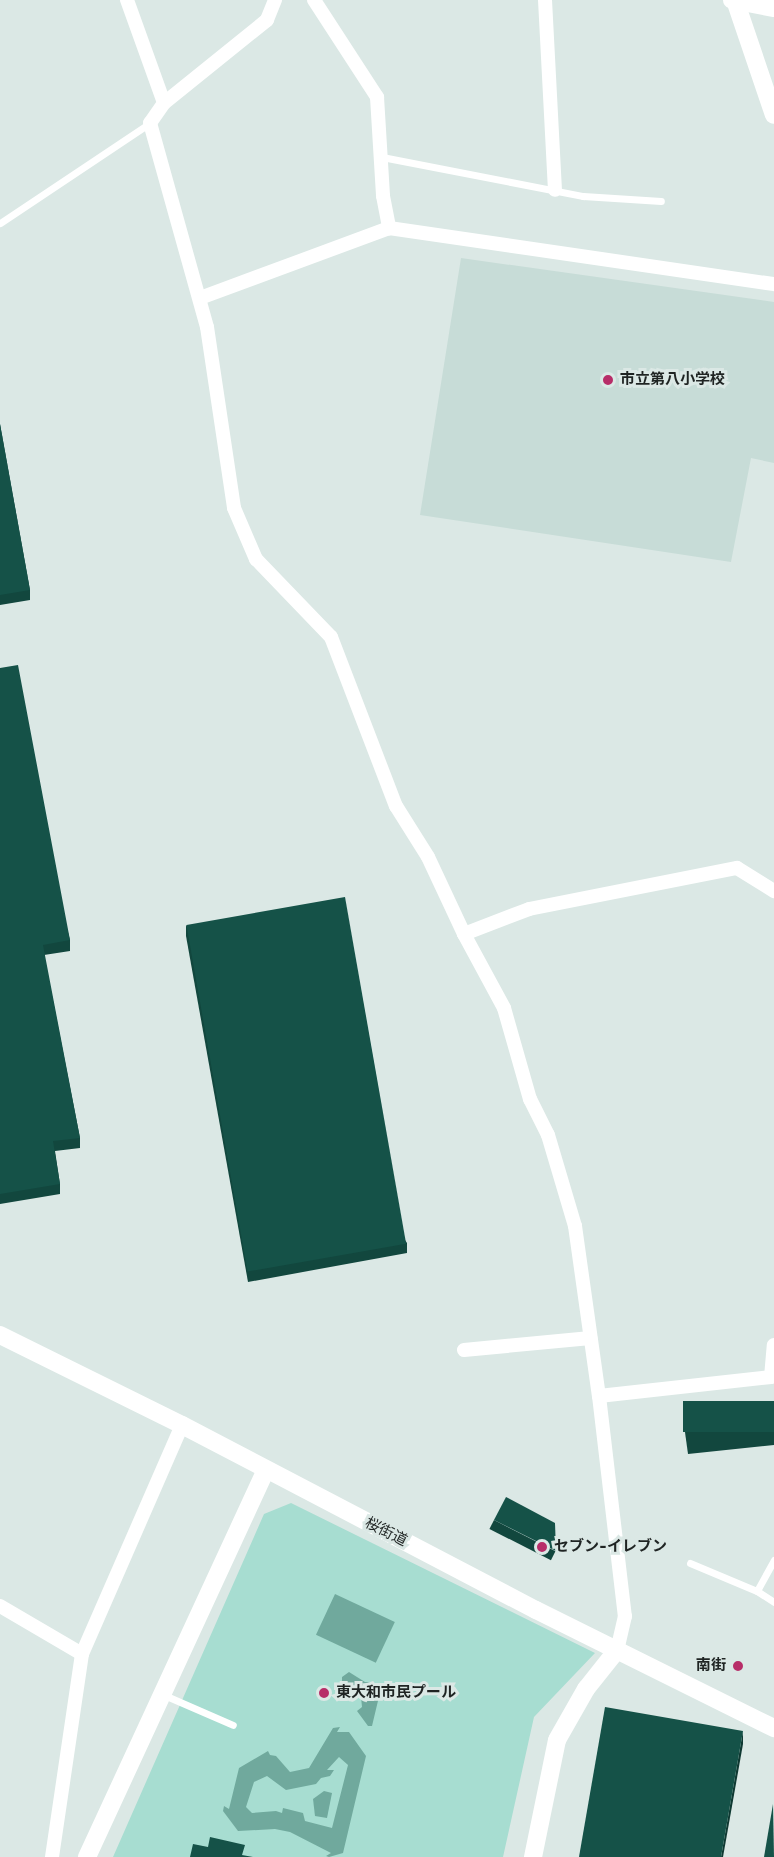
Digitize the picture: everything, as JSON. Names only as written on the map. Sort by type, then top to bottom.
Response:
[{"type":"street","points":[[127,0],[164,103]]},
{"type":"street","points":[[275,0],[267,20],[164,103],[150,123],[207,327],[234,508],[256,559],[331,637],[396,806],[428,857],[464,934],[504,1008],[530,1099],[548,1135],[575,1226],[599,1396],[625,1616],[617,1650],[586,1689],[557,1740],[533,1857]]},
{"type":"street","points":[[314,0],[377,97],[383,196],[388,228]]},
{"type":"street","points":[[545,0],[555,190]]},
{"type":"street","points":[[734,0],[774,8]]},
{"type":"street","points":[[734,0],[774,115]]},
{"type":"street","points":[[200,298],[388,228],[774,284]]},
{"type":"street","points":[[464,934],[529,909],[737,868],[774,891]]},
{"type":"street","name":"桜街道","points":[[0,1335],[182,1425],[617,1650],[774,1728]]},
{"type":"street","points":[[464,1350],[590,1338]]},
{"type":"street","points":[[599,1396],[772,1377],[774,1345]]},
{"type":"street","points":[[52,1857],[82,1654],[182,1425]]},
{"type":"street","points":[[87,1857],[266,1470]]},
{"type":"street","points":[[0,1606],[82,1654]]},
{"type":"lane","points":[[0,223],[150,123]]},
{"type":"lane","points":[[382,157],[583,196],[661,201]]},
{"type":"lane","points":[[757,1591],[774,1560]]},
{"type":"lane","points":[[690,1563],[757,1591],[774,1602]]},
{"type":"lane","points":[[161,1694],[233,1725]]},
{"type":"shaded area","name":"市立第八小学校","points":[[461,258],[774,302],[774,463],[751,458],[731,562],[420,515]]},
{"type":"shaded area","points":[[291,1503],[595,1653],[534,1717],[503,1857],[113,1857],[264,1514]]},
{"type":"shaded area","points":[[335,1594],[395,1622],[376,1663],[316,1635]]},
{"type":"shaded area","points":[[349,1672],[365,1682],[382,1684],[372,1726],[368,1726],[357,1711],[362,1707],[361,1697],[342,1697],[342,1677]]},
{"type":"shaded area","points":[[340,1727],[337,1732],[349,1732],[366,1756],[343,1853],[326,1856],[331,1853],[290,1832],[275,1829],[238,1831],[223,1811],[224,1806],[229,1809],[239,1768],[268,1751],[270,1755],[276,1756],[290,1772],[309,1768],[333,1728]],"holes":[[[339,1757],[348,1765],[332,1828],[305,1821],[303,1813],[283,1808],[282,1813],[276,1811],[252,1813],[246,1807],[254,1782],[267,1776],[286,1790],[316,1784],[321,1778],[330,1776],[334,1770],[327,1770]]]},
{"type":"shaded area","points":[[324,1791],[332,1793],[327,1818],[315,1816],[313,1799]]},
{"type":"building","points":[[0,424],[30,590],[0,595]]},
{"type":"building","points":[[18,665],[70,940],[43,945],[80,1138],[53,1141],[60,1184],[0,1194],[0,668]]},
{"type":"building","points":[[345,897],[406,1244],[248,1272],[186,925]]},
{"type":"building","points":[[683,1401],[774,1401],[774,1432],[683,1432]]},
{"type":"building","points":[[506,1497],[555,1523],[556,1551],[494,1520]]},
{"type":"building","points":[[605,1707],[743,1731],[721,1857],[579,1857]]},
{"type":"building","points":[[773,1804],[774,1857],[764,1857]]},
{"type":"building","points":[[210,1837],[245,1845],[242,1855],[253,1857],[190,1857],[193,1844],[208,1847]]},
{"type":"place","name":"市立第八小学校","points":[[608,380]]},
{"type":"place","name":"セブン-イレブン","points":[[542,1547]]},
{"type":"place","name":"南街","points":[[738,1666]]},
{"type":"place","name":"東大和市民プール","points":[[324,1693]]}]
